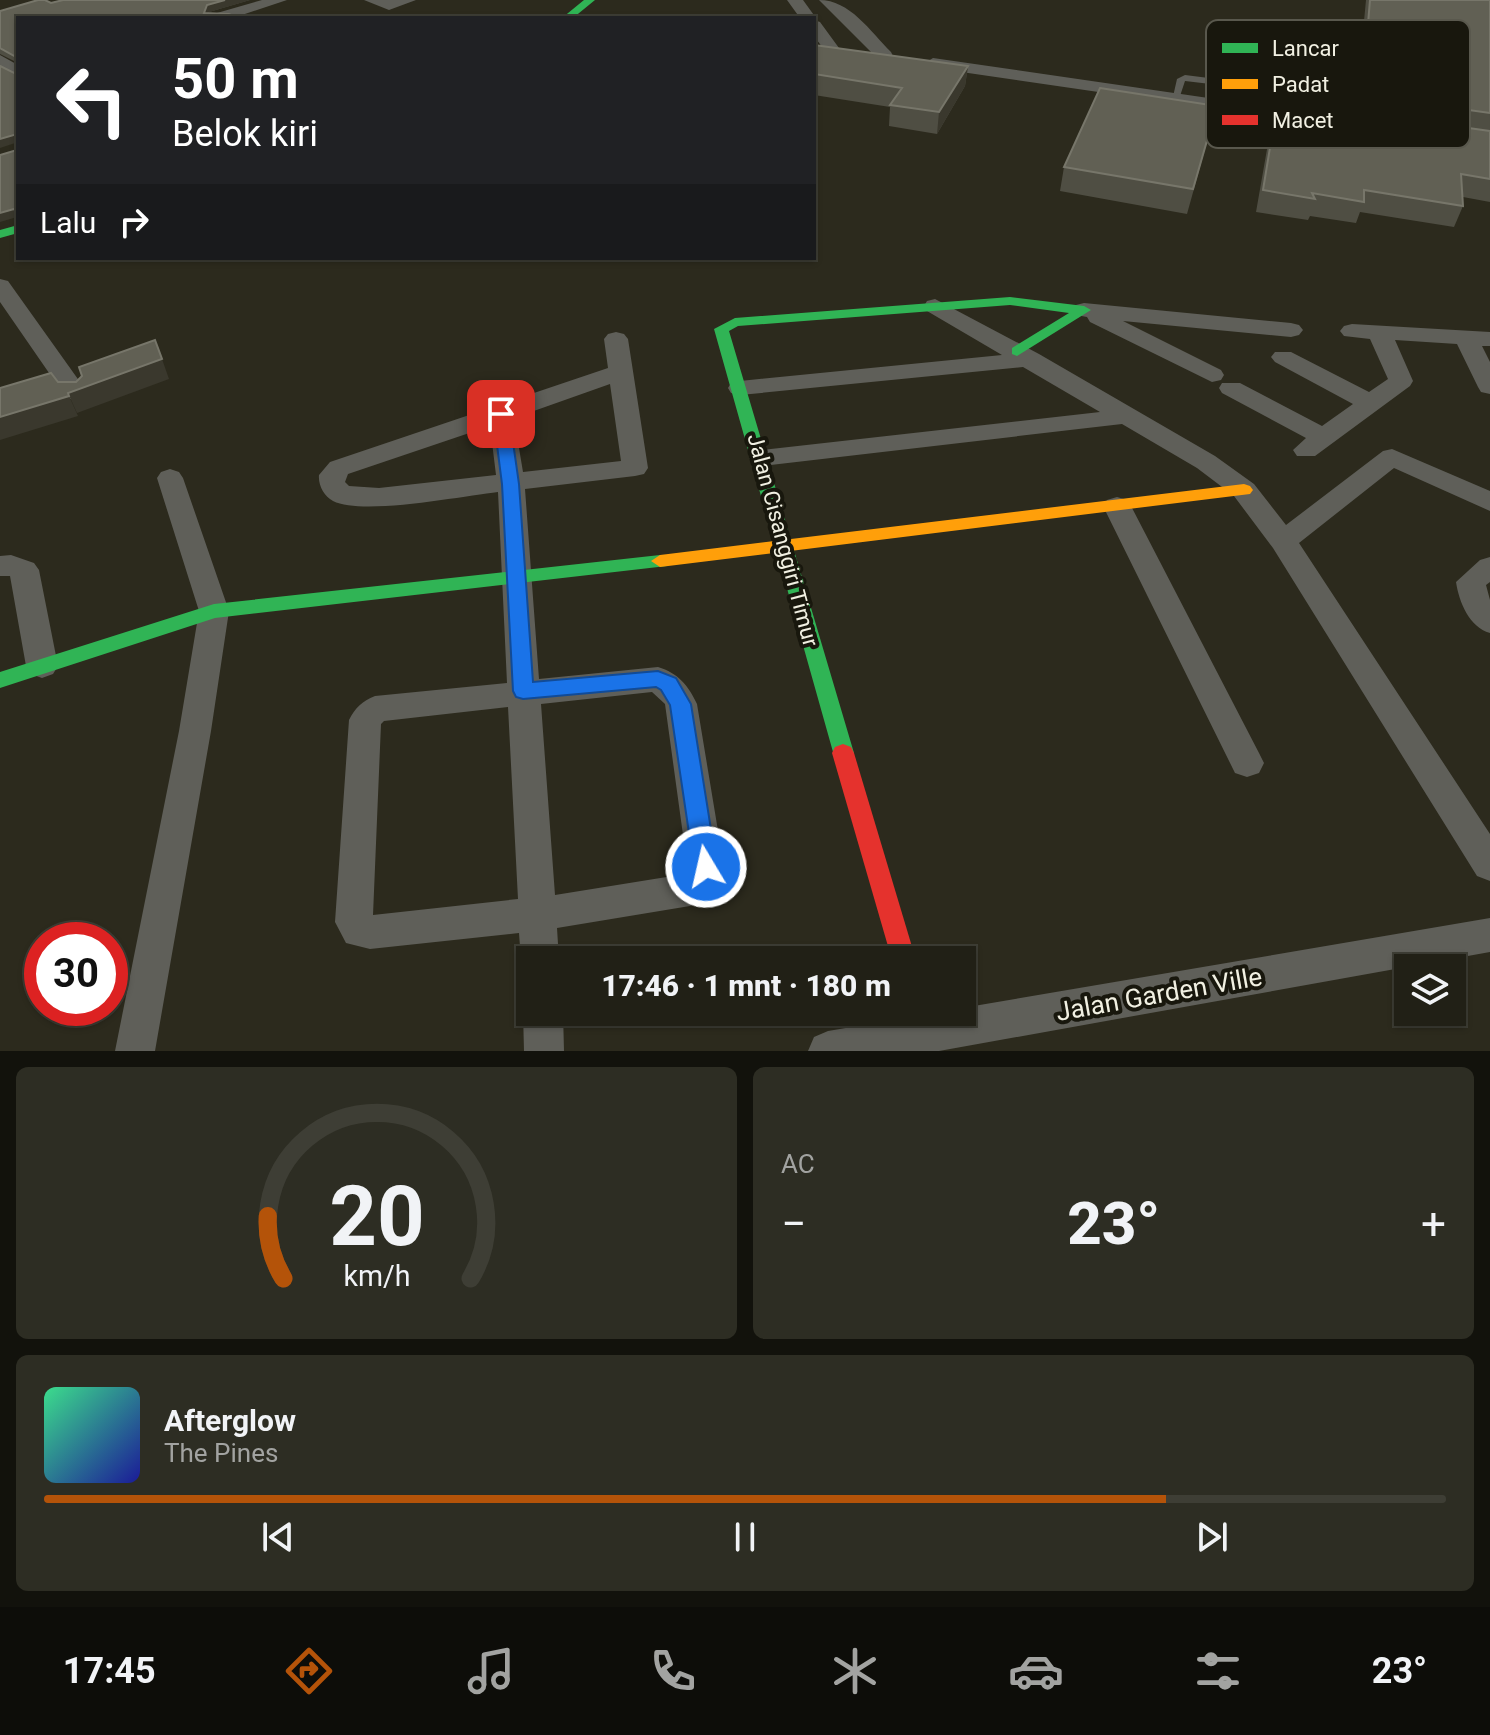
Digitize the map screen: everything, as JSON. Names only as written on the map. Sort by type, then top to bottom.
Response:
[{"type":"street","points":[[223,16],[279,0]]},
{"type":"street","points":[[372,0],[389,5],[408,0]]},
{"type":"street","points":[[570,16],[590,0]]},
{"type":"street","points":[[827,0],[900,58]]},
{"type":"street","points":[[816,27],[837,49],[1206,104]]},
{"type":"street","points":[[0,60],[16,73]]},
{"type":"street","points":[[0,286],[76,394]]},
{"type":"street","points":[[935,306],[1010,301],[1291,330]]},
{"type":"street","points":[[935,306],[1206,462],[1244,490],[1283,541],[1490,865]]},
{"type":"street","name":"Jalan Cisanggiri Timur","points":[[900,946],[783,547],[762,458],[722,334],[725,325],[935,306]]},
{"type":"street","points":[[740,388],[1024,355],[1084,310]]},
{"type":"street","points":[[1084,310],[1221,382],[1315,444],[1401,381],[1379,332]]},
{"type":"street","points":[[1352,331],[1478,339],[1490,387]]},
{"type":"street","points":[[616,339],[621,372],[635,468],[379,497],[341,494],[332,484],[332,475],[339,468],[621,372]]},
{"type":"street","points":[[1283,357],[1371,403]]},
{"type":"street","points":[[501,414],[511,484],[539,946]]},
{"type":"street","points":[[762,458],[1128,416]]},
{"type":"street","points":[[1283,541],[1392,457],[1490,502]]},
{"type":"street","points":[[135,1051],[195,731],[214,611],[170,478]]},
{"type":"street","points":[[0,680],[214,611],[515,579],[1244,490]]},
{"type":"street","points":[[1117,506],[1247,763]]},
{"type":"street","points":[[0,566],[11,565],[24,570],[42,666]]},
{"type":"street","points":[[1484,580],[1474,600],[1490,622]]},
{"type":"street","points":[[658,679],[668,684],[681,704],[706,867],[698,883],[690,890],[538,914],[359,931],[354,922],[365,720],[368,714],[375,709],[523,691],[658,679]]},
{"type":"street","name":"Jalan Garden Ville","points":[[828,1051],[1490,935]]},
{"type":"street","points":[[543,1026],[544,1051]]},
{"type":"building","points":[[38,0],[51,3],[63,0],[225,0],[207,5],[204,13],[234,16],[16,16],[16,57],[0,48],[0,11]]},
{"type":"building","points":[[1370,0],[1490,0],[1490,113],[1470,110],[1470,20],[1368,20]]},
{"type":"building","points":[[816,45],[968,66],[939,112],[890,105],[902,88],[816,74]]},
{"type":"building","points":[[0,66],[16,72],[16,134],[0,139]]},
{"type":"building","points":[[1100,88],[1206,104],[1206,144],[1193,189],[1064,167]]},
{"type":"building","points":[[1470,128],[1490,131],[1490,179],[1461,174],[1463,206],[1364,190],[1364,202],[1312,193],[1315,199],[1263,190],[1270,148],[1470,148]]},
{"type":"building","points":[[16,150],[16,212],[14,209],[0,213],[0,155]]},
{"type":"building","points":[[155,340],[162,359],[68,393],[69,396],[0,417],[0,388],[51,373],[58,382],[76,382],[82,376],[79,367]]},
{"type":"traffic: fast","points":[[570,16],[590,0]]},
{"type":"traffic: fast","points":[[0,234],[16,230]]},
{"type":"traffic: fast","points":[[843,753],[721,329],[735,322],[1010,301],[1084,310],[1017,351]]},
{"type":"traffic: fast","points":[[0,680],[214,611],[660,561]]},
{"type":"traffic: slow","points":[[660,561],[1244,490]]},
{"type":"traffic: jam","points":[[843,753],[900,946]]},
{"type":"route","points":[[501,414],[511,484],[523,691],[658,679],[668,684],[681,704],[706,867]]}]
